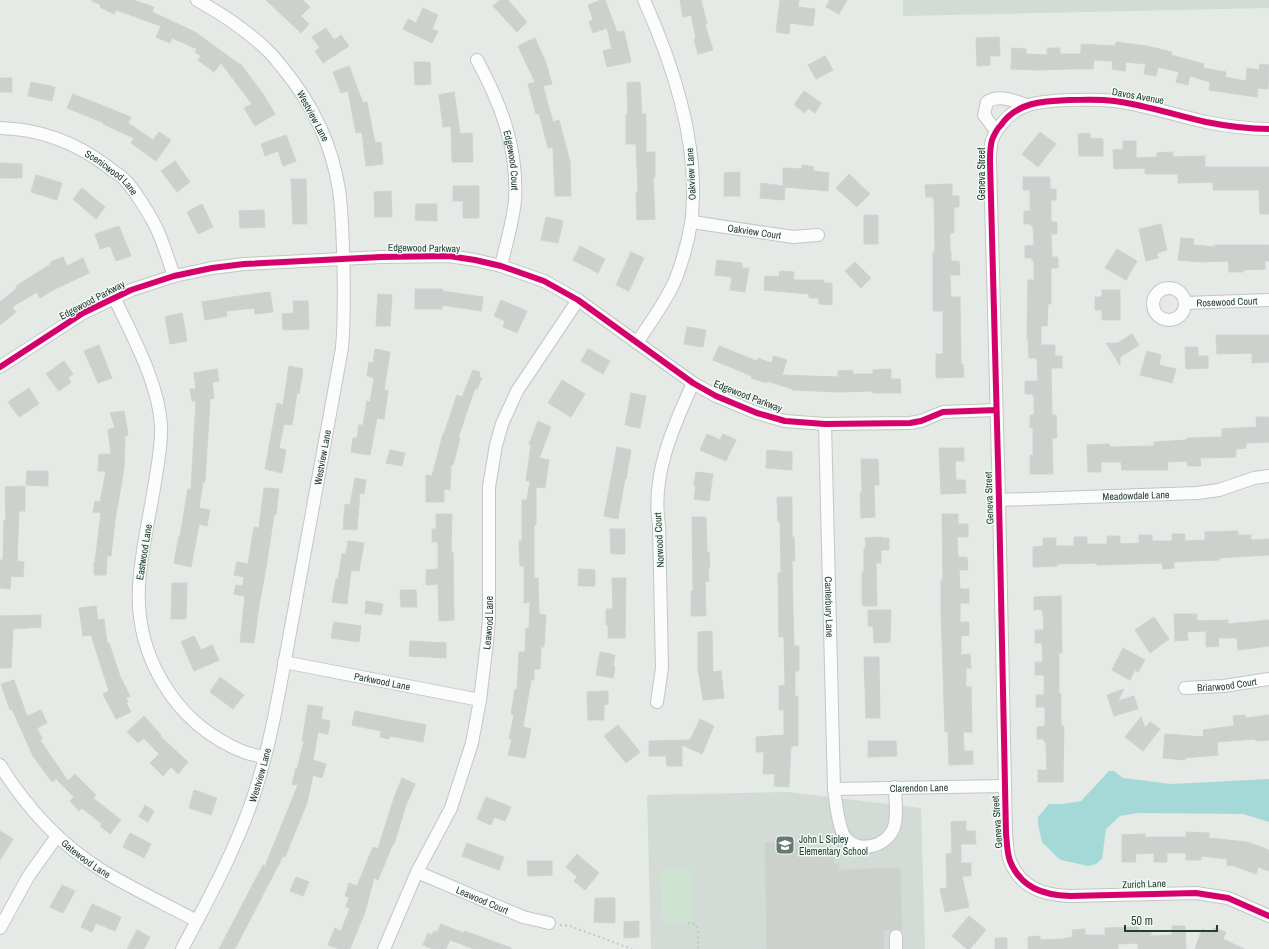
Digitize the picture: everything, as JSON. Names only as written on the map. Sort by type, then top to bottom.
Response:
[{"type":"street","name":"Westview Lane","points":[[182,949],[226,863],[243,825],[259,780],[273,722],[342,348],[345,297],[339,190],[334,165],[318,122],[307,101],[293,80],[268,50],[225,16],[197,0]]},
{"type":"street","name":"Oakview Lane","points":[[637,343],[671,289],[676,278],[683,258],[692,222],[693,188],[689,140],[671,70],[644,0]]},
{"type":"street","name":"Edgewood Court","points":[[477,60],[500,105],[510,139],[513,158],[514,200],[501,266]]},
{"type":"street","points":[[996,131],[984,115],[987,102],[992,99],[1002,98],[1027,105]]},
{"type":"street","name":"Davos Avenue","points":[[1006,117],[1027,105],[1045,100],[1113,101],[1161,110],[1207,122],[1236,127],[1269,129]]},
{"type":"street","name":"Geneva Street","points":[[1006,117],[996,131],[992,140],[990,161],[1006,834],[1010,860],[1021,879]]},
{"type":"street","name":"Scenicwood Lane","points":[[0,128],[36,132],[64,141],[94,156],[124,180],[146,210],[155,226],[174,276]]},
{"type":"street","name":"Oakview Court","points":[[692,222],[793,237],[818,235]]},
{"type":"street","name":"Edgewood Parkway","points":[[0,367],[67,323],[114,297],[174,276],[212,268],[244,264],[414,256],[449,256],[501,266],[544,281],[578,300],[693,383],[716,396],[757,413],[785,421],[825,424],[910,423],[921,421],[943,412],[996,410]]},
{"type":"street","name":"Eastwood Lane","points":[[114,297],[150,378],[158,402],[161,425],[159,461],[139,588],[142,632],[148,651],[154,667],[172,696],[198,724],[218,739],[244,752],[264,757]]},
{"type":"street","name":"Leawood Lane","points":[[384,949],[417,872],[451,808],[472,743],[485,667],[489,619],[489,487],[496,445],[502,424],[517,391],[578,300]]},
{"type":"street","name":"Rosewood Court","points":[[1185,303],[1269,300]]},
{"type":"street","name":"Norwood Court","points":[[657,702],[662,668],[659,524],[657,511],[659,486],[663,460],[670,438],[677,418],[693,383]]},
{"type":"street","name":"Canterbury Lane","points":[[825,424],[834,789],[840,825],[844,835],[851,842],[860,846],[878,845],[885,841],[890,835],[894,828],[896,817],[895,787]]},
{"type":"street","name":"Meadowdale Lane","points":[[999,500],[1197,493],[1219,490],[1254,478],[1269,476]]},
{"type":"street","name":"Parkwood Lane","points":[[284,662],[480,700]]},
{"type":"street","name":"Briarwood Court","points":[[1185,688],[1224,686],[1269,679]]},
{"type":"street","name":"Gatewood Lane","points":[[0,765],[26,802],[57,836],[79,854],[102,870],[197,921]]},
{"type":"street","name":"Clarendon Lane","points":[[834,789],[1004,786]]},
{"type":"street","points":[[0,928],[28,877],[57,836]]},
{"type":"street","name":"Leawood Court","points":[[417,872],[523,917],[549,923]]},
{"type":"street","name":"Zurich Lane","points":[[1021,879],[1031,887],[1043,893],[1055,896],[1176,892],[1213,895],[1228,898],[1244,904],[1269,916]]},
{"type":"street","points":[[896,936],[896,949]]},
{"type":"path","points":[[549,923],[570,926],[632,949]]},
{"type":"path","points":[[688,923],[693,923],[698,929],[698,949]]},
{"type":"shaded area","points":[[903,0],[1269,0],[1269,8],[903,16]]},
{"type":"shaded area","name":"John L Sipley Elementary School","points":[[788,792],[921,808],[925,949],[651,949],[647,795]]},
{"type":"green space","points":[[691,868],[693,922],[663,924],[660,869]]},
{"type":"water","points":[[1109,771],[1114,771],[1123,778],[1171,784],[1269,779],[1269,822],[1243,814],[1137,813],[1120,816],[1106,829],[1102,859],[1096,864],[1088,866],[1061,860],[1042,842],[1038,817],[1049,804],[1063,804],[1081,801]]},
{"type":"building","points":[[92,0],[133,0],[154,7],[152,12],[195,32],[239,64],[240,63],[263,94],[275,114],[255,126],[244,108],[252,104],[221,63],[214,72],[198,60],[201,56],[195,52],[197,49],[172,38],[170,43],[156,37],[161,26],[116,10],[114,14],[100,7],[101,5]]},
{"type":"building","points":[[266,0],[303,0],[310,7],[301,16],[309,24],[301,33]]},
{"type":"building","points":[[500,0],[508,0],[527,22],[517,32],[493,6]]},
{"type":"building","points":[[605,0],[617,32],[624,31],[631,62],[607,67],[603,51],[612,49],[607,28],[593,33],[589,22],[593,20],[588,5]]},
{"type":"building","points":[[680,0],[701,0],[707,24],[705,25],[713,50],[698,54],[694,39],[696,38],[691,15],[683,17]]},
{"type":"building","points":[[780,0],[799,0],[798,7],[815,9],[813,26],[790,23],[789,34],[776,32]]},
{"type":"building","points":[[830,0],[847,0],[839,14],[826,7]]},
{"type":"building","points":[[423,8],[438,15],[432,29],[438,31],[432,43],[403,29],[408,19],[416,23]]},
{"type":"building","points":[[326,28],[334,40],[341,35],[349,46],[323,63],[315,51],[320,48],[312,37]]},
{"type":"building","points":[[999,37],[1000,56],[990,56],[990,65],[977,66],[976,38]]},
{"type":"building","points":[[535,38],[546,63],[552,84],[543,86],[553,122],[559,120],[570,162],[571,196],[555,196],[553,147],[548,148],[539,113],[536,114],[528,84],[535,82],[518,46]]},
{"type":"building","points":[[1116,42],[1147,46],[1172,52],[1171,55],[1204,64],[1203,68],[1226,72],[1225,77],[1246,81],[1247,68],[1259,70],[1260,64],[1269,65],[1268,89],[1258,88],[1257,97],[1209,90],[1210,82],[1190,76],[1188,85],[1176,82],[1179,72],[1158,67],[1156,76],[1144,74],[1146,64],[1126,62],[1125,71],[1112,69],[1113,61],[1094,60],[1093,69],[1011,69],[1012,48],[1026,49],[1026,54],[1047,55],[1047,48],[1060,48],[1060,54],[1081,54],[1081,44],[1115,46]]},
{"type":"building","points":[[825,56],[833,70],[816,79],[808,65]]},
{"type":"building","points":[[414,62],[430,62],[431,84],[415,85]]},
{"type":"building","points":[[349,66],[363,103],[367,102],[375,143],[381,142],[383,164],[366,166],[362,132],[356,133],[348,91],[341,93],[333,72]]},
{"type":"building","points":[[0,78],[12,78],[12,92],[0,92]]},
{"type":"building","points":[[31,82],[55,87],[52,101],[28,96]]},
{"type":"building","points":[[640,82],[642,114],[646,114],[646,152],[655,152],[655,177],[653,177],[655,219],[637,220],[636,193],[638,193],[636,144],[626,144],[626,114],[628,114],[627,83]]},
{"type":"building","points":[[804,91],[821,103],[815,113],[808,108],[805,113],[794,105]]},
{"type":"building","points":[[454,92],[460,134],[472,133],[473,162],[452,162],[451,126],[443,127],[439,95]]},
{"type":"building","points":[[73,94],[131,117],[128,123],[153,140],[159,132],[171,140],[156,161],[131,143],[134,138],[103,124],[104,123],[67,108]]},
{"type":"building","points":[[1040,132],[1056,144],[1038,167],[1022,154]]},
{"type":"building","points":[[1090,133],[1090,138],[1103,139],[1103,156],[1079,156],[1078,134]]},
{"type":"building","points":[[286,135],[296,161],[283,166],[278,151],[265,156],[261,144]]},
{"type":"building","points":[[1123,141],[1136,141],[1136,158],[1157,157],[1157,153],[1173,152],[1173,157],[1205,156],[1205,167],[1269,167],[1269,214],[1260,214],[1259,190],[1213,190],[1213,182],[1178,183],[1178,174],[1145,174],[1145,168],[1114,169],[1113,150],[1123,149]]},
{"type":"building","points":[[175,161],[190,182],[177,192],[161,171]]},
{"type":"building","points":[[0,163],[22,164],[22,178],[0,178]]},
{"type":"building","points":[[802,165],[814,167],[813,171],[829,173],[828,191],[785,187],[784,200],[760,198],[761,183],[783,186],[783,168],[802,169]]},
{"type":"building","points":[[740,172],[740,196],[724,196],[724,173]]},
{"type":"building","points":[[849,174],[870,194],[857,207],[836,188]]},
{"type":"building","points":[[36,175],[62,183],[57,200],[31,192]]},
{"type":"building","points":[[1023,177],[1050,177],[1050,189],[1056,189],[1056,200],[1051,200],[1051,222],[1057,222],[1057,234],[1051,234],[1052,257],[1058,257],[1058,268],[1051,268],[1051,304],[1048,304],[1047,326],[1041,326],[1041,345],[1055,345],[1055,356],[1062,356],[1062,368],[1051,368],[1052,415],[1056,415],[1057,438],[1052,438],[1053,474],[1030,474],[1030,455],[1033,455],[1033,428],[1030,428],[1030,415],[1034,415],[1034,396],[1032,394],[1025,394],[1025,381],[1038,381],[1037,360],[1036,358],[1029,358],[1027,338],[1028,280],[1034,280],[1034,260],[1032,261],[1032,258],[1025,258],[1025,246],[1034,245],[1033,226],[1031,226],[1031,224],[1024,224],[1024,211],[1030,211],[1030,190],[1023,190]]},
{"type":"building","points":[[291,179],[306,179],[307,224],[293,224]]},
{"type":"building","points":[[952,184],[952,196],[959,196],[959,207],[954,207],[954,233],[950,233],[950,251],[951,261],[959,261],[960,275],[950,275],[951,297],[960,297],[961,364],[963,364],[964,377],[936,378],[936,354],[943,354],[943,311],[933,311],[933,252],[935,252],[934,200],[933,197],[926,197],[925,185]]},
{"type":"building","points":[[453,186],[479,186],[479,218],[463,218],[463,201],[453,201]]},
{"type":"building","points":[[82,188],[105,207],[96,219],[73,199]]},
{"type":"building","points":[[391,191],[392,217],[375,217],[374,192]]},
{"type":"building","points":[[202,204],[213,227],[198,234],[187,212]]},
{"type":"building","points":[[416,204],[437,204],[437,221],[415,220]]},
{"type":"building","points":[[264,210],[265,227],[240,228],[239,211]]},
{"type":"building","points":[[864,215],[878,215],[878,244],[864,244]]},
{"type":"building","points":[[546,217],[563,221],[558,243],[541,240]]},
{"type":"building","points":[[1161,224],[1167,250],[1157,253],[1158,258],[1146,261],[1139,229]]},
{"type":"building","points":[[119,226],[131,256],[116,261],[110,246],[100,249],[95,234]]},
{"type":"building","points":[[1181,238],[1194,239],[1193,245],[1215,247],[1215,245],[1269,245],[1269,261],[1265,261],[1265,269],[1229,272],[1228,261],[1201,262],[1178,260]]},
{"type":"building","points":[[580,246],[605,259],[598,273],[573,260]]},
{"type":"building","points":[[1117,249],[1137,261],[1126,280],[1105,268]]},
{"type":"building","points":[[631,252],[644,258],[629,291],[616,285]]},
{"type":"building","points":[[63,257],[67,266],[83,258],[89,273],[40,298],[37,292],[12,307],[16,312],[0,325],[0,302],[17,288],[16,286],[51,264],[50,262]]},
{"type":"building","points":[[717,260],[742,263],[742,268],[749,268],[745,292],[730,290],[732,277],[715,275]]},
{"type":"building","points":[[855,262],[871,278],[861,288],[845,271]]},
{"type":"building","points":[[780,271],[794,272],[793,280],[824,280],[824,283],[832,283],[832,305],[819,304],[819,298],[809,298],[809,294],[764,290],[765,276],[779,277]]},
{"type":"building","points":[[415,289],[443,289],[442,291],[483,297],[481,311],[442,305],[442,309],[415,309]]},
{"type":"building","points":[[1102,290],[1120,290],[1120,320],[1102,320],[1102,310],[1095,310],[1095,297],[1102,297]]},
{"type":"building","points":[[270,292],[273,312],[255,314],[254,308],[226,311],[227,316],[205,320],[202,302]]},
{"type":"building","points":[[378,294],[392,295],[390,326],[376,326]]},
{"type":"building","points":[[501,300],[527,311],[517,333],[503,327],[505,321],[494,316]]},
{"type":"building","points":[[293,301],[308,301],[309,329],[283,330],[282,314],[294,313]]},
{"type":"building","points":[[182,313],[187,341],[170,344],[165,317]]},
{"type":"building","points":[[687,327],[706,330],[703,347],[684,344]]},
{"type":"building","points":[[1132,334],[1139,345],[1120,357],[1120,365],[1106,343],[1119,343]]},
{"type":"building","points":[[1216,335],[1269,335],[1269,362],[1252,363],[1252,353],[1217,354]]},
{"type":"building","points":[[99,345],[112,378],[98,383],[84,351]]},
{"type":"building","points":[[719,346],[757,361],[758,358],[771,363],[774,356],[787,360],[782,375],[838,377],[838,371],[853,370],[853,374],[873,374],[873,370],[891,369],[891,379],[900,379],[901,393],[873,393],[873,391],[838,392],[792,390],[767,381],[767,383],[751,378],[752,376],[713,360]]},
{"type":"building","points":[[1185,347],[1198,347],[1198,356],[1208,356],[1208,368],[1186,369]]},
{"type":"building","points":[[375,349],[390,352],[384,390],[388,391],[384,419],[377,418],[370,455],[351,452],[353,438],[357,438],[359,425],[363,425],[367,401],[370,402],[374,378],[367,376],[369,362],[373,363]]},
{"type":"building","points":[[588,349],[610,361],[603,374],[581,361]]},
{"type":"building","points":[[1147,351],[1161,355],[1159,365],[1176,369],[1172,383],[1140,375]]},
{"type":"building","points":[[64,361],[73,374],[68,377],[71,382],[59,391],[46,374]]},
{"type":"building","points":[[289,366],[303,369],[299,394],[297,393],[292,425],[284,424],[279,448],[286,450],[282,473],[265,469],[277,403],[283,405]]},
{"type":"building","points":[[217,369],[219,381],[212,382],[214,398],[210,399],[205,482],[203,482],[199,508],[210,510],[207,526],[199,524],[191,567],[174,563],[188,489],[191,490],[196,401],[192,401],[190,389],[196,389],[194,373]]},
{"type":"building","points":[[473,370],[480,372],[479,377],[482,378],[477,389],[475,388],[458,438],[460,438],[453,465],[451,465],[450,490],[444,489],[444,502],[426,502],[426,475],[432,476],[443,434],[457,395],[462,397]]},
{"type":"building","points":[[562,380],[585,394],[571,417],[548,403]]},
{"type":"building","points":[[29,388],[39,404],[19,417],[8,402]]},
{"type":"building","points":[[631,393],[646,396],[640,428],[625,425]]},
{"type":"building","points":[[124,411],[128,435],[125,436],[124,469],[115,520],[111,556],[107,556],[106,575],[94,575],[94,562],[101,513],[93,512],[95,501],[100,502],[106,471],[98,471],[99,454],[111,454],[108,430],[115,427],[110,413]]},
{"type":"building","points":[[1256,417],[1269,417],[1269,442],[1246,443],[1246,448],[1236,449],[1236,457],[1200,458],[1201,466],[1188,466],[1187,461],[1167,462],[1168,470],[1122,470],[1121,462],[1101,462],[1101,472],[1088,472],[1087,445],[1109,444],[1110,447],[1154,446],[1154,442],[1187,440],[1187,438],[1222,437],[1222,429],[1257,427]]},
{"type":"building","points":[[538,421],[551,427],[539,458],[549,460],[545,488],[536,487],[536,525],[534,525],[534,578],[538,578],[539,614],[546,615],[544,647],[541,647],[540,669],[534,669],[534,680],[531,680],[523,727],[531,729],[525,758],[508,755],[512,739],[509,739],[514,715],[511,714],[515,689],[517,690],[519,652],[525,652],[526,628],[529,628],[530,602],[524,603],[524,566],[520,566],[519,541],[522,541],[522,500],[527,500],[530,481],[526,481],[531,445],[529,444]]},
{"type":"building","points":[[707,434],[720,440],[723,434],[736,440],[726,461],[700,450]]},
{"type":"building","points":[[617,447],[631,450],[618,519],[604,516]]},
{"type":"building","points":[[939,448],[964,448],[964,461],[955,461],[956,480],[965,480],[966,493],[941,494]]},
{"type":"building","points":[[390,450],[405,453],[402,466],[386,463]]},
{"type":"building","points":[[767,450],[792,452],[792,470],[766,468]]},
{"type":"building","points":[[861,459],[878,459],[879,485],[874,485],[875,517],[861,518]]},
{"type":"building","points":[[27,471],[48,471],[48,486],[26,485]]},
{"type":"building","points":[[696,472],[713,474],[709,501],[694,499]]},
{"type":"building","points":[[355,478],[366,480],[364,494],[360,493],[357,530],[343,529],[345,504],[350,505]]},
{"type":"building","points":[[25,486],[25,511],[19,511],[17,561],[24,562],[23,577],[11,576],[10,589],[0,588],[0,560],[3,560],[4,520],[6,521],[5,487]]},
{"type":"building","points":[[264,488],[279,489],[276,515],[274,515],[254,643],[240,642],[245,596],[234,594],[236,585],[243,586],[244,577],[234,575],[237,562],[248,564],[254,527],[259,528]]},
{"type":"building","points":[[777,497],[792,497],[792,537],[794,537],[795,561],[792,561],[794,646],[799,646],[799,671],[795,671],[795,696],[798,696],[798,746],[791,746],[789,787],[774,786],[775,774],[763,774],[764,752],[756,752],[756,737],[784,735],[784,710],[779,710],[779,686],[785,685],[784,637],[779,637],[778,573],[781,573],[780,522],[778,522]]},
{"type":"building","points":[[436,514],[452,514],[451,552],[453,552],[454,620],[439,621],[438,584],[426,585],[426,570],[438,569],[438,542],[432,542],[432,529],[436,529]]},
{"type":"building","points":[[942,514],[958,514],[958,524],[968,524],[968,537],[957,537],[958,557],[967,557],[968,570],[959,570],[960,589],[969,589],[969,603],[960,603],[960,622],[969,622],[969,635],[961,636],[961,655],[970,654],[971,668],[966,668],[966,687],[971,687],[972,732],[963,732],[964,751],[973,751],[973,764],[949,765],[948,732],[945,732],[941,612],[941,580],[943,580]]},
{"type":"building","points":[[692,517],[706,517],[707,552],[709,552],[710,568],[708,568],[709,581],[705,582],[706,616],[691,616],[691,591],[693,591]]},
{"type":"building","points":[[610,529],[625,529],[625,554],[611,554]]},
{"type":"building","points":[[1238,531],[1238,535],[1251,535],[1251,540],[1269,539],[1269,555],[1219,558],[1219,560],[1174,562],[1174,568],[1163,569],[1162,563],[1097,565],[1097,563],[1057,564],[1057,566],[1033,567],[1033,547],[1043,546],[1043,538],[1056,538],[1056,546],[1074,546],[1074,537],[1087,537],[1087,544],[1107,544],[1107,536],[1120,536],[1120,544],[1139,543],[1139,535],[1152,535],[1152,541],[1172,541],[1172,534],[1185,534],[1185,541],[1205,540],[1205,532]]},
{"type":"building","points":[[865,538],[889,538],[889,550],[881,550],[881,563],[876,563],[877,606],[863,606],[862,572],[864,572],[864,548],[866,548]]},
{"type":"building","points":[[348,541],[364,543],[359,571],[351,570],[347,604],[332,602],[342,554],[346,554]]},
{"type":"building","points":[[579,569],[595,570],[595,586],[578,586]]},
{"type":"building","points":[[612,578],[626,578],[625,638],[608,638],[606,609],[613,609]]},
{"type":"building","points":[[172,583],[187,583],[186,619],[171,619]]},
{"type":"building","points":[[400,590],[416,590],[417,607],[401,607]]},
{"type":"building","points":[[1061,596],[1062,653],[1059,653],[1059,694],[1061,694],[1061,726],[1064,726],[1063,782],[1038,782],[1038,770],[1047,770],[1046,742],[1044,742],[1044,739],[1037,739],[1037,727],[1045,726],[1045,707],[1036,707],[1036,695],[1044,695],[1044,675],[1035,675],[1035,662],[1043,662],[1042,643],[1035,643],[1035,630],[1044,630],[1043,612],[1042,609],[1034,610],[1034,597]]},
{"type":"building","points":[[366,601],[383,604],[381,615],[365,613]]},
{"type":"building","points":[[96,606],[98,620],[104,619],[107,643],[109,643],[120,676],[130,696],[126,698],[128,702],[126,703],[131,712],[116,719],[103,694],[109,691],[91,635],[83,636],[79,608]]},
{"type":"building","points":[[868,610],[891,610],[890,642],[874,643],[873,626],[868,626]]},
{"type":"building","points":[[1174,614],[1197,614],[1197,621],[1228,620],[1228,624],[1269,620],[1269,646],[1238,650],[1237,638],[1218,638],[1219,646],[1206,647],[1206,631],[1187,632],[1188,640],[1175,641]]},
{"type":"building","points":[[41,615],[41,627],[13,629],[11,668],[0,668],[0,616]]},
{"type":"building","points":[[1154,617],[1169,639],[1150,653],[1135,630]]},
{"type":"building","points":[[334,622],[361,626],[359,642],[331,638]]},
{"type":"building","points":[[712,631],[713,672],[721,671],[724,698],[703,700],[698,669],[698,632]]},
{"type":"building","points":[[194,636],[201,650],[212,645],[219,660],[194,671],[181,642]]},
{"type":"building","points":[[410,641],[446,643],[446,658],[409,656]]},
{"type":"building","points":[[1123,648],[1145,660],[1138,672],[1135,670],[1130,680],[1112,670]]},
{"type":"building","points":[[600,652],[615,655],[613,678],[596,675]]},
{"type":"building","points":[[864,657],[879,657],[880,718],[866,718]]},
{"type":"building","points":[[220,677],[244,695],[233,709],[210,692]]},
{"type":"building","points":[[14,680],[27,716],[41,710],[47,723],[37,728],[42,739],[40,740],[68,781],[75,774],[96,795],[93,798],[121,820],[110,834],[100,826],[102,824],[82,808],[79,811],[70,801],[74,797],[56,779],[52,782],[33,756],[12,709],[10,710],[1,684]]},
{"type":"building","points":[[1124,689],[1118,701],[1134,696],[1138,709],[1114,716],[1107,695]]},
{"type":"building","points":[[608,691],[608,704],[604,705],[604,720],[588,720],[587,692]]},
{"type":"building","points":[[308,705],[323,707],[321,719],[330,721],[328,734],[318,732],[313,760],[326,764],[322,778],[313,775],[307,803],[285,857],[283,856],[235,949],[219,949],[263,865],[265,866],[298,785],[292,784],[304,741],[302,741]]},
{"type":"building","points":[[355,711],[426,725],[423,742],[390,736],[389,739],[380,737],[381,731],[352,725]]},
{"type":"building","points":[[1245,715],[1246,718],[1269,715],[1269,740],[1256,741],[1255,739],[1217,742],[1218,755],[1185,758],[1185,760],[1163,758],[1165,734],[1204,737],[1203,730],[1234,726],[1233,716]]},
{"type":"building","points":[[144,716],[161,735],[160,736],[188,762],[178,774],[171,767],[163,776],[150,763],[159,754],[144,738],[138,743],[127,732]]},
{"type":"building","points":[[1141,717],[1145,728],[1150,722],[1160,729],[1143,751],[1125,737]]},
{"type":"building","points":[[700,719],[714,726],[702,754],[682,745],[682,766],[667,766],[666,756],[649,756],[649,741],[690,740]]},
{"type":"building","points":[[618,725],[640,752],[626,763],[604,736]]},
{"type":"building","points":[[868,741],[896,741],[897,756],[868,757]]},
{"type":"building","points":[[402,778],[415,784],[406,805],[394,844],[378,880],[374,878],[365,912],[350,949],[339,949],[328,945],[335,928],[341,931],[350,908],[346,907],[349,897],[345,896],[349,883],[357,886],[373,847],[378,849]]},
{"type":"building","points":[[194,790],[217,798],[211,815],[189,808]]},
{"type":"building","points":[[486,797],[511,807],[505,821],[494,817],[491,825],[477,819]]},
{"type":"building","points":[[145,805],[154,811],[148,822],[139,817]]},
{"type":"building","points":[[966,821],[966,831],[975,831],[976,844],[961,844],[961,863],[971,863],[971,876],[962,876],[969,907],[945,912],[940,889],[947,888],[946,854],[952,853],[951,822]]},
{"type":"building","points":[[0,831],[13,839],[0,860]]},
{"type":"building","points":[[1186,832],[1209,833],[1209,838],[1247,842],[1269,850],[1269,871],[1258,867],[1256,874],[1227,865],[1227,859],[1201,856],[1201,860],[1186,860],[1186,853],[1167,853],[1167,862],[1154,862],[1154,853],[1135,854],[1136,862],[1122,862],[1122,835],[1145,834],[1145,837],[1186,837]]},
{"type":"building","points":[[130,833],[151,844],[144,858],[123,847]]},
{"type":"building","points":[[801,842],[801,850],[833,849],[834,864],[839,864],[839,870],[900,868],[902,929],[883,930],[884,949],[767,949],[765,843]]},
{"type":"building","points":[[467,843],[504,857],[499,870],[462,856]]},
{"type":"building","points":[[577,854],[599,873],[585,890],[574,881],[577,877],[566,867]]},
{"type":"building","points":[[527,861],[552,861],[552,875],[528,876]]},
{"type":"building","points":[[296,877],[309,882],[303,896],[290,891]]},
{"type":"building","points":[[62,885],[75,891],[63,913],[50,907]]},
{"type":"building","points":[[595,898],[615,898],[615,923],[594,922]]},
{"type":"building","points":[[92,904],[121,917],[115,931],[96,923],[92,932],[81,927]]},
{"type":"building","points":[[969,916],[986,930],[970,949],[967,949],[952,936]]},
{"type":"building","points":[[639,921],[639,937],[624,938],[624,922]]},
{"type":"building","points":[[441,924],[464,933],[465,931],[511,949],[474,949],[450,940],[446,949],[433,949],[423,945],[428,933],[432,935],[434,931],[437,932]]},
{"type":"building","points":[[1172,926],[1185,926],[1186,949],[1138,949],[1138,943],[1118,944],[1118,949],[1028,949],[1028,937],[1040,936],[1040,940],[1062,939],[1073,937],[1072,930],[1085,929],[1085,935],[1105,935],[1105,928],[1138,927],[1139,930],[1144,930],[1144,932],[1151,932],[1151,936],[1172,935]]},
{"type":"building","points":[[1214,928],[1226,932],[1223,939],[1244,949],[1195,949],[1202,929],[1212,933]]},
{"type":"building","points":[[137,930],[150,937],[144,949],[127,949]]},
{"type":"building","points":[[995,938],[1007,938],[1007,949],[995,949]]},
{"type":"cycle path","points":[[1269,129],[1229,126],[1114,101],[1050,101],[1031,104],[1007,117],[998,128],[990,148],[1006,834],[1010,861],[1020,878],[1027,884],[1042,892],[1051,894],[1070,896],[1196,893],[1228,898],[1269,916]]},
{"type":"cycle path","points":[[0,367],[83,313],[131,290],[174,276],[212,268],[244,264],[381,257],[449,256],[501,266],[544,281],[578,300],[693,383],[716,396],[757,413],[785,421],[825,424],[910,423],[921,421],[943,412],[996,410]]},
{"type":"place","name":"John L Sipley Elementary School","points":[[785,845]]}]
